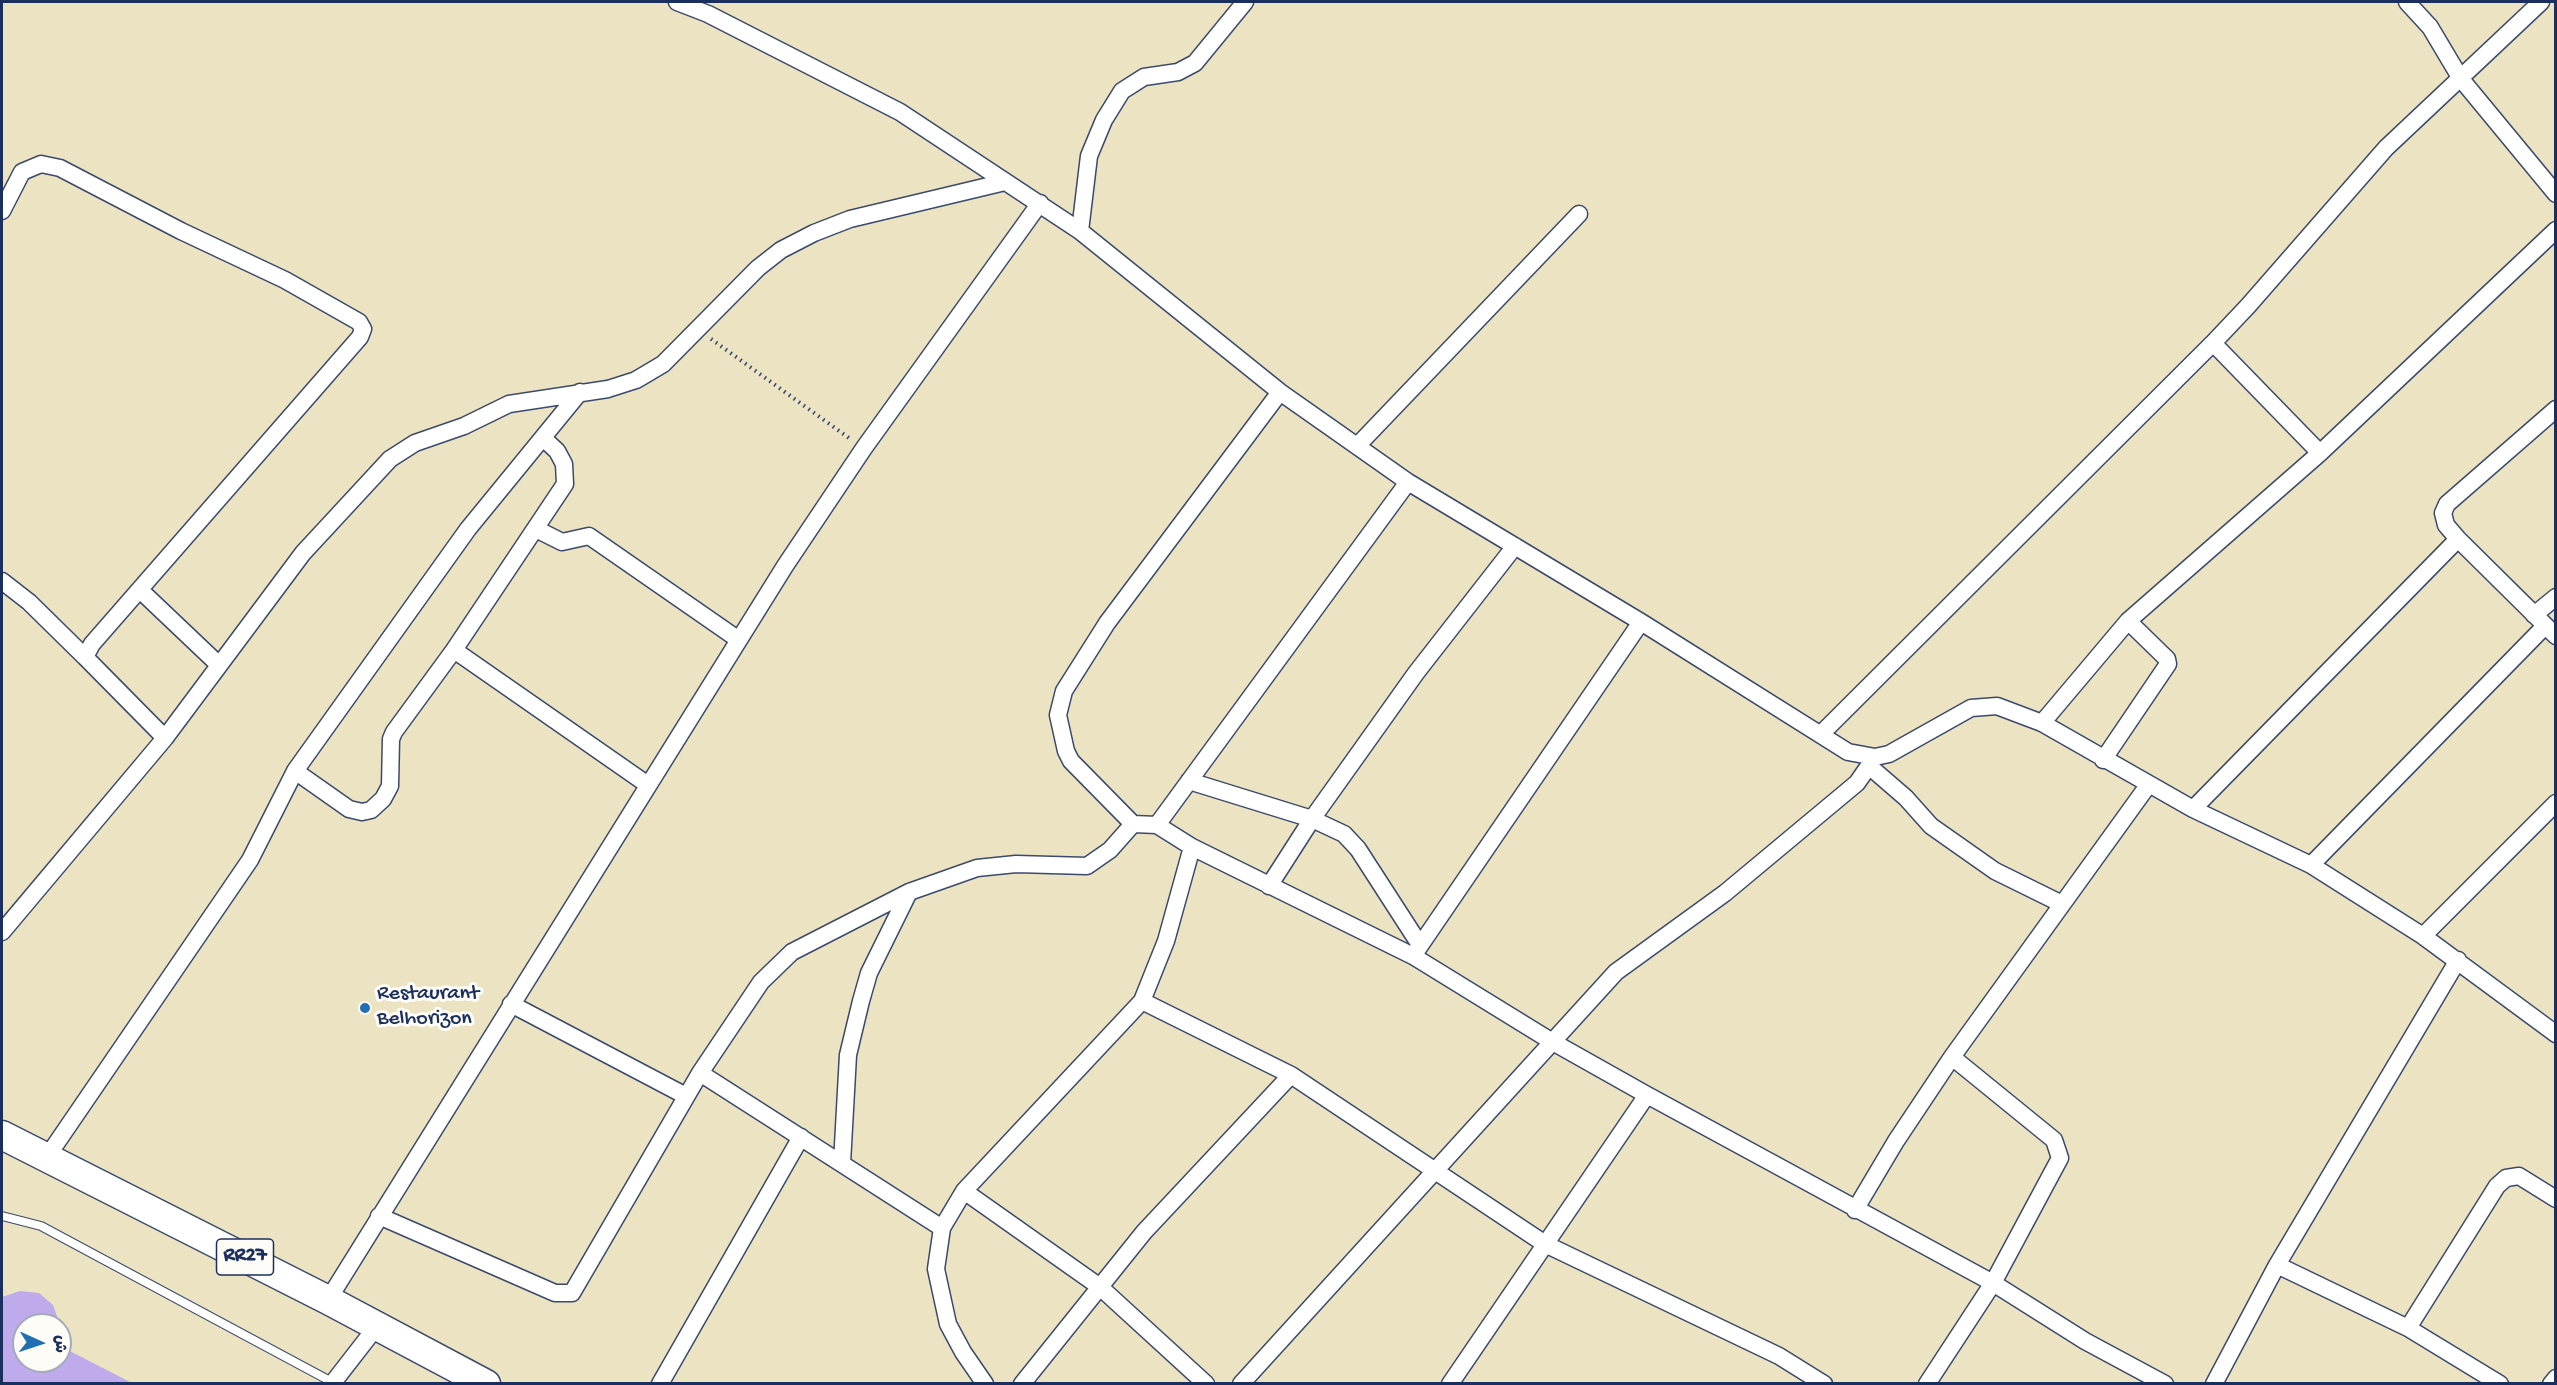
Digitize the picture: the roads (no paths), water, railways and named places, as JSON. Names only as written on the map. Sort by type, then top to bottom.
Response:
[{"type":"highway","name":"RR27","points":[[2,1135],[328,1300],[486,1383]]},
{"type":"street","points":[[677,2],[708,14],[900,112],[1040,203],[1080,231],[1280,393],[1358,444],[1408,482],[1641,622],[1848,753],[1872,761],[1931,826],[1995,871],[2062,904]]},
{"type":"street","points":[[1080,231],[1089,156],[1104,120],[1122,91],[1144,76],[1178,72],[1195,63],[1245,2]]},
{"type":"street","points":[[2407,2],[2430,27],[2461,79],[2556,194]]},
{"type":"street","points":[[1821,734],[2248,306],[2386,148],[2541,2]]},
{"type":"street","points":[[2,212],[22,172],[41,164],[60,168],[181,231],[285,280],[359,322],[363,329],[360,337],[92,644],[85,657]]},
{"type":"street","points":[[2,932],[165,738],[303,553],[390,459],[415,443],[464,426],[508,404],[608,388],[636,380],[663,364],[758,268],[781,250],[814,233],[850,219],[1005,182]]},
{"type":"street","points":[[328,1300],[739,640],[864,448],[1040,203]]},
{"type":"street","points":[[1358,444],[1579,214]]},
{"type":"street","points":[[2042,723],[2128,621],[2320,453],[2556,230]]},
{"type":"street","points":[[2212,343],[2320,453]]},
{"type":"street","points":[[47,1157],[250,860],[295,771],[468,529],[580,392]]},
{"type":"street","points":[[1280,393],[1107,623],[1064,691],[1058,715],[1066,751],[1071,761],[1132,824],[1157,825],[1192,847],[1269,886],[1416,950],[1551,1041],[1855,1210],[1993,1283],[2085,1341],[2165,1383]]},
{"type":"street","points":[[2545,626],[2458,539],[2444,519],[2447,504],[2556,409]]},
{"type":"street","points":[[295,771],[349,809],[362,812],[378,806],[390,786],[391,739],[454,650],[562,488],[566,472],[557,451],[543,438]]},
{"type":"street","points":[[1157,825],[1408,482]]},
{"type":"street","points":[[536,529],[562,542],[589,536],[739,640]]},
{"type":"street","points":[[2193,809],[2458,539]]},
{"type":"street","points":[[1269,886],[1312,819],[1416,673],[1515,546]]},
{"type":"street","points":[[2,581],[28,602],[165,738]]},
{"type":"street","points":[[140,591],[219,665]]},
{"type":"street","points":[[2311,865],[2545,626],[2556,597]]},
{"type":"street","points":[[2103,760],[2168,664],[2167,659],[2128,621]]},
{"type":"street","points":[[1416,950],[1641,622]]},
{"type":"street","points":[[454,650],[648,785]]},
{"type":"street","points":[[1240,1383],[1616,972],[1725,893],[1857,783],[1872,761],[1905,747],[1971,708],[1997,706],[2042,723],[2103,760],[2193,809],[2311,865],[2458,960],[2556,1034]]},
{"type":"street","points":[[1189,781],[1334,827],[1351,840],[1416,950]]},
{"type":"street","points":[[1855,1210],[1896,1141],[1952,1057],[2149,784]]},
{"type":"street","points":[[2423,936],[2556,803]]},
{"type":"street","points":[[379,1216],[555,1293],[572,1293],[700,1072],[761,982],[785,958],[909,892],[977,868],[1016,864],[1087,866],[1110,850],[1132,824]]},
{"type":"street","points":[[985,1383],[963,1352],[948,1324],[936,1269],[942,1228],[964,1191],[1143,1002],[1166,941],[1192,847]]},
{"type":"street","points":[[842,1163],[844,1094],[848,1055],[861,1001],[869,973],[909,892]]},
{"type":"street","points":[[2214,1383],[2277,1265],[2458,960]]},
{"type":"street","points":[[1143,1002],[1291,1075],[1436,1169],[1545,1244],[1779,1356],[1824,1383]]},
{"type":"street","points":[[511,1004],[686,1096]]},
{"type":"street","points":[[1927,1383],[1993,1283],[2056,1170],[2060,1154],[2054,1140],[1952,1057]]},
{"type":"street","points":[[700,1072],[942,1228]]},
{"type":"street","points":[[1022,1383],[1144,1232],[1291,1075]]},
{"type":"street","points":[[1450,1383],[1647,1095]]},
{"type":"street","points":[[660,1383],[801,1137]]},
{"type":"street","points":[[2408,1328],[2497,1186],[2506,1178],[2519,1176],[2556,1199]]},
{"type":"street","points":[[964,1191],[1100,1287],[1206,1383]]},
{"type":"street","points":[[2277,1265],[2408,1328],[2500,1383]]},
{"type":"street","points":[[332,1383],[377,1326]]},
{"type":"street","points":[[2552,1383],[2556,1378]]},
{"type":"lane","points":[[2,1216],[41,1226],[332,1383]]},
{"type":"place","name":"Restaurant Belhorizon","points":[[365,1008]]}]
